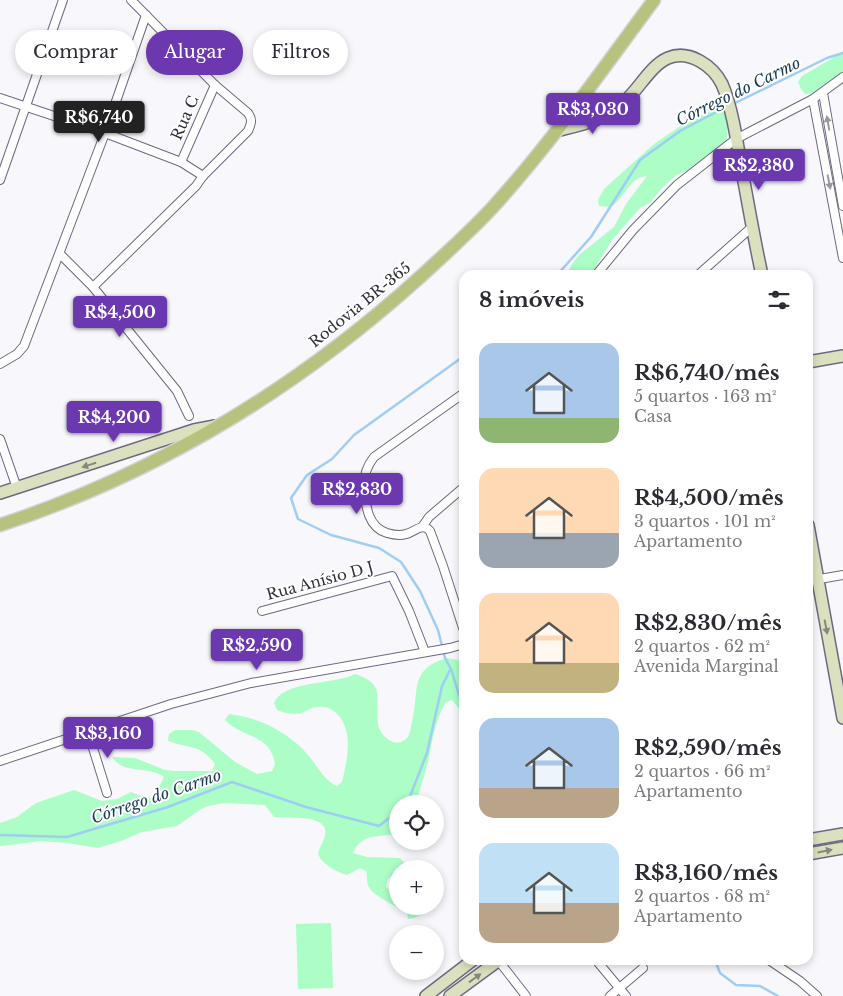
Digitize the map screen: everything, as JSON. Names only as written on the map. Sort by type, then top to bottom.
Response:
[{"type":"main road","name":"Rodovia BR-365","points":[[0,525],[101,488],[184,446],[267,396],[330,353],[386,308],[437,262],[493,207],[556,131],[654,0]]},
{"type":"street","points":[[0,180],[63,0]]},
{"type":"street","points":[[93,287],[196,186],[203,176],[248,131],[251,124],[251,118],[248,113],[215,85],[131,0]]},
{"type":"street","points":[[0,364],[16,354],[24,346],[105,133],[146,15]]},
{"type":"street","points":[[556,131],[600,119],[626,100],[662,62],[676,56],[703,62],[721,83],[736,138],[761,270]]},
{"type":"street","points":[[600,270],[633,230],[677,185],[736,138],[813,100],[843,78]]},
{"type":"street","name":"Rua C","points":[[181,162],[215,85]]},
{"type":"street","points":[[587,91],[591,100],[598,105],[614,108]]},
{"type":"street","points":[[823,93],[843,206]]},
{"type":"street","points":[[0,98],[105,133],[181,162],[203,176]]},
{"type":"street","points":[[813,100],[843,258]]},
{"type":"street","points":[[704,270],[752,228]]},
{"type":"street","points":[[60,254],[93,287],[177,391],[189,416]]},
{"type":"street","points":[[813,361],[843,356]]},
{"type":"street","points":[[459,397],[374,457],[366,470],[364,486],[372,523],[379,531],[393,535],[404,535],[422,526],[429,517],[459,491]]},
{"type":"street","points":[[0,493],[194,430],[219,425]]},
{"type":"street","points":[[0,439],[16,488]]},
{"type":"street","points":[[422,526],[430,531],[435,543],[459,616]]},
{"type":"street","points":[[813,580],[843,574]]},
{"type":"street","name":"Rua Anísio D J","points":[[262,611],[392,576],[409,611],[425,652]]},
{"type":"street","points":[[813,584],[843,718]]},
{"type":"street","points":[[0,761],[171,704],[250,683],[459,645]]},
{"type":"street","points":[[88,732],[106,793]]},
{"type":"street","points":[[813,839],[843,834]]},
{"type":"street","points":[[813,853],[843,848]]},
{"type":"street","points":[[426,996],[466,965]]},
{"type":"street","points":[[450,996],[491,965]]},
{"type":"street","points":[[502,965],[526,996]]},
{"type":"street","points":[[600,965],[626,996]]},
{"type":"street","points":[[776,965],[800,981],[817,996]]},
{"type":"street","points":[[610,996],[643,968]]},
{"type":"green space","points":[[843,52],[843,84],[820,93],[805,94],[798,82],[802,76]]},
{"type":"green space","points":[[721,106],[724,109],[726,118],[727,142],[706,162],[675,176],[650,203],[640,208],[612,240],[594,270],[569,270],[579,255],[614,227],[626,204],[647,176],[635,180],[611,207],[599,206],[598,200],[604,189],[654,144],[682,125]]},
{"type":"green space","points":[[447,658],[459,660],[459,709],[452,700],[446,702],[442,709],[418,795],[389,795],[389,835],[372,837],[362,841],[353,853],[367,857],[400,858],[402,860],[389,860],[389,878],[386,886],[389,890],[389,903],[371,890],[366,871],[360,868],[347,875],[334,870],[320,858],[318,854],[319,849],[325,835],[325,828],[321,823],[314,820],[274,817],[265,805],[224,803],[208,806],[177,826],[142,832],[98,848],[41,841],[0,846],[0,823],[17,817],[36,803],[74,790],[102,801],[117,799],[131,792],[146,798],[154,797],[164,777],[151,771],[123,766],[112,757],[135,758],[165,770],[212,771],[215,764],[204,753],[168,741],[169,734],[175,730],[199,732],[235,762],[257,774],[272,771],[275,764],[268,747],[262,741],[232,726],[225,720],[229,714],[262,722],[292,739],[312,759],[324,776],[337,786],[342,782],[348,747],[348,738],[343,722],[334,711],[324,707],[314,708],[297,714],[277,710],[274,703],[279,696],[288,690],[298,687],[355,674],[365,678],[375,687],[378,699],[377,714],[379,728],[389,740],[399,743],[408,737],[418,683],[426,668]]},
{"type":"green space","points":[[407,915],[421,915],[415,918],[408,919]]},
{"type":"green space","points":[[331,923],[333,988],[298,989],[296,924]]},
{"type":"waterway","name":"Córrego do Carmo","points":[[731,105],[827,58],[843,53]]},
{"type":"waterway","name":"Córrego do Carmo","points":[[561,270],[591,237],[640,160],[680,131],[726,107]]},
{"type":"waterway","name":"Córrego do Carmo","points":[[459,360],[354,435],[332,459],[307,475],[291,498],[298,519],[331,535],[379,548],[401,562],[420,591],[438,630],[445,658],[451,669],[459,695]]},
{"type":"waterway","name":"Córrego do Carmo","points":[[411,795],[427,753],[442,686],[450,670]]},
{"type":"waterway","name":"Córrego do Carmo","points":[[0,835],[67,837],[168,807],[232,782],[306,807],[379,826],[389,818]]},
{"type":"waterway","points":[[717,965],[720,973],[736,985],[760,986],[778,996]]}]
